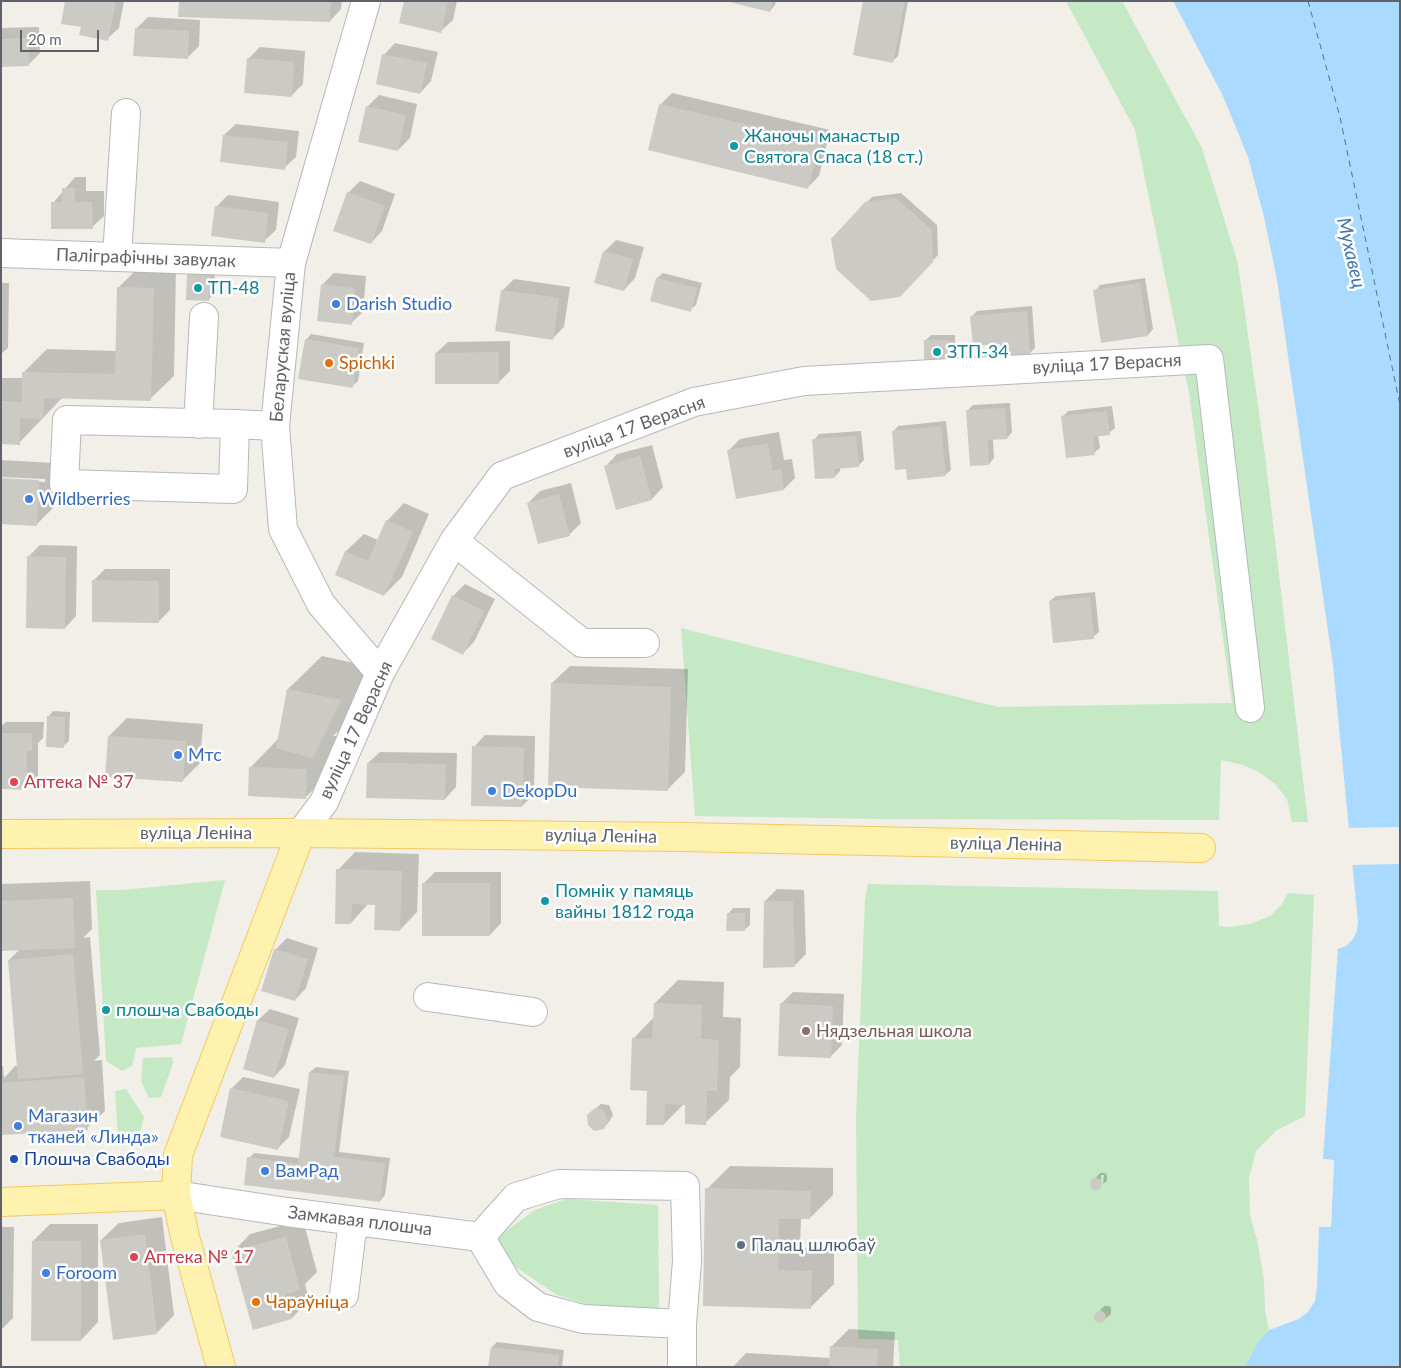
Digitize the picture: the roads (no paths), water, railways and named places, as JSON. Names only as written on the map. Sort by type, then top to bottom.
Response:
[{"type":"main road","name":"вуліца Леніна","points":[[1,834],[300,833],[683,837],[1202,848]]},
{"type":"main road","points":[[221,1367],[184,1237],[176,1195],[178,1154],[300,833]]},
{"type":"main road","points":[[1,1202],[176,1195]]},
{"type":"street","name":"Беларуская вуліца","points":[[366,1],[290,263],[275,426],[283,529],[321,604],[380,673]]},
{"type":"street","points":[[117,257],[126,113]]},
{"type":"street","name":"Паліграфічны завулак","points":[[1,253],[290,263]]},
{"type":"street","points":[[198,424],[204,317]]},
{"type":"street","name":"вуліца 17 Верасня","points":[[300,833],[324,802],[380,673],[454,541],[502,476],[694,402],[804,381],[1210,359],[1250,708]]},
{"type":"street","points":[[235,424],[233,489],[64,484],[67,420],[235,424],[275,426]]},
{"type":"street","points":[[454,541],[582,643],[645,643]]},
{"type":"street","points":[[428,997],[533,1012]]},
{"type":"street","points":[[682,1324],[583,1319],[538,1307],[508,1284],[480,1237],[516,1197],[559,1184],[685,1186],[687,1261],[682,1324],[682,1367]]},
{"type":"street","name":"Замкавая плошча","points":[[176,1195],[480,1237]]},
{"type":"street","points":[[344,1295],[351,1237],[356,1221]]},
{"type":"water","name":"Мухавец","points":[[1173,1],[1400,1],[1400,1367],[1245,1367],[1258,1342],[1269,1330],[1299,1319],[1308,1312],[1315,1301],[1319,1227],[1331,1227],[1334,1160],[1323,1159],[1338,949],[1346,946],[1353,939],[1357,931],[1358,922],[1333,665],[1277,280],[1264,217],[1248,157],[1223,96]]},
{"type":"place","name":"Жаночы манастыр Святога Спаса (18 ст.)","points":[[734,146]]},
{"type":"place","name":"ТП-48","points":[[198,288]]},
{"type":"place","name":"Darish Studio","points":[[336,304]]},
{"type":"place","name":"ЗТП-34","points":[[937,352]]},
{"type":"place","name":"Spichki","points":[[329,363]]},
{"type":"place","name":"Wildberries","points":[[29,499]]},
{"type":"place","name":"Мтс","points":[[178,755]]},
{"type":"place","name":"Аптека № 37","points":[[14,782]]},
{"type":"place","name":"DekopDu","points":[[492,791]]},
{"type":"place","name":"Помнік у памяць вайны 1812 года","points":[[545,901]]},
{"type":"place","name":"плошча Свабоды","points":[[106,1010]]},
{"type":"place","name":"Нядзельная школа","points":[[806,1031]]},
{"type":"place","name":"Магазин тканей «Линда»","points":[[18,1126]]},
{"type":"place","name":"Плошча Свабоды","points":[[14,1159]]},
{"type":"place","name":"ВамРад","points":[[265,1171]]},
{"type":"place","name":"Палац шлюбаў","points":[[741,1245]]},
{"type":"place","name":"Аптека № 17","points":[[134,1257]]},
{"type":"place","name":"Foroom","points":[[46,1273]]},
{"type":"place","name":"Чараўніца","points":[[256,1302]]}]
